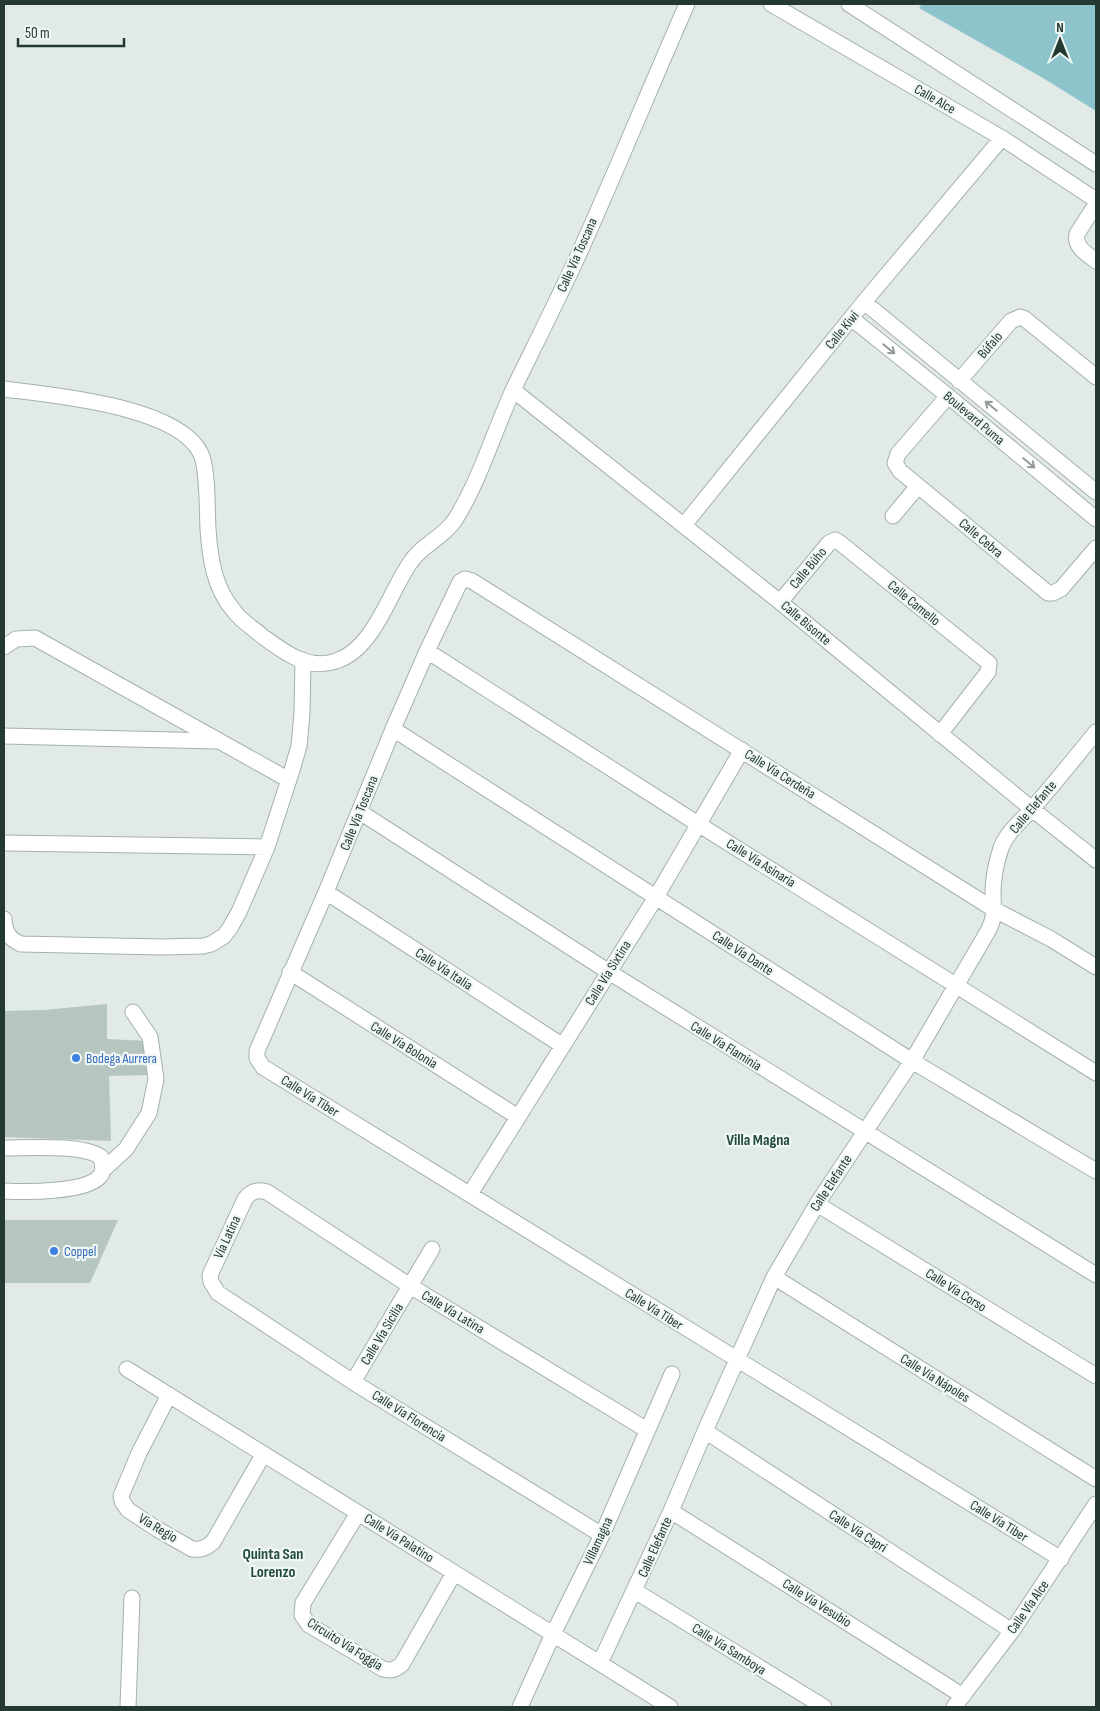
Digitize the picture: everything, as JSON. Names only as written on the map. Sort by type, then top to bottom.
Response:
[{"type":"street","name":"Calle Vía Toscana","points":[[4,389],[108,404],[146,416],[177,430],[192,440],[202,456],[209,541],[214,576],[221,593],[234,612],[284,652],[311,663],[324,664],[337,661],[360,647],[370,634],[410,562],[423,548],[446,532],[464,505],[513,390],[578,256],[687,4]]},
{"type":"street","name":"Calle Alce","points":[[771,4],[1002,138],[1096,200]]},
{"type":"street","points":[[849,4],[1096,164]]},
{"type":"street","name":"Calle Kiwi","points":[[684,525],[864,302],[1002,138]]},
{"type":"street","points":[[1096,204],[1077,234],[1076,240],[1080,248],[1096,261]]},
{"type":"street","name":"Boulevard Puma","points":[[864,302],[1096,492]]},
{"type":"street","name":"Búfalo","points":[[959,381],[1011,321],[1020,317],[1026,319],[1096,377]]},
{"type":"street","name":"Boulevard Puma","points":[[851,318],[1096,519]]},
{"type":"street","name":"Calle Bisonte","points":[[513,390],[780,602],[1096,860]]},
{"type":"street","name":"Calle Cebra","points":[[948,396],[898,454],[896,463],[900,471],[1048,593],[1058,592],[1096,548]]},
{"type":"street","points":[[893,516],[918,486]]},
{"type":"street","name":"Calle Búho","points":[[780,602],[829,543],[835,540],[839,542]]},
{"type":"street","name":"Calle Camello","points":[[839,542],[989,663],[990,669],[988,672],[940,734]]},
{"type":"street","name":"Calle Vía Toscana","points":[[257,1051],[427,651],[460,582],[465,579]]},
{"type":"street","name":"Calle Vía Cerdeña","points":[[465,579],[469,579],[481,586],[995,910],[1051,939],[1096,967]]},
{"type":"street","points":[[4,647],[16,638],[35,638],[289,780]]},
{"type":"street","name":"Calle Vía Asinaria","points":[[427,651],[698,824],[1096,1073]]},
{"type":"street","points":[[4,920],[10,940],[21,944],[162,948],[211,944],[224,936],[230,928],[267,847],[299,746],[303,660]]},
{"type":"street","name":"Calle Vía Dante","points":[[393,729],[912,1061],[1096,1171]]},
{"type":"street","name":"Calle Elefante","points":[[600,1663],[635,1591],[774,1277],[817,1204],[912,1061],[993,922],[995,910],[993,895],[994,877],[1002,845],[1012,830],[1032,809],[1096,732]]},
{"type":"street","points":[[4,736],[218,741]]},
{"type":"street","name":"Calle Vía Sixtina","points":[[470,1194],[656,897],[742,750]]},
{"type":"street","name":"Calle Vía Flaminia","points":[[360,812],[609,972],[1096,1275]]},
{"type":"street","points":[[4,843],[267,847]]},
{"type":"street","name":"Calle Vía Italia","points":[[326,892],[563,1046]]},
{"type":"street","name":"Calle Vía Bolonia","points":[[290,972],[518,1117]]},
{"type":"street","points":[[103,1170],[126,1149],[149,1113],[156,1079],[150,1037],[133,1012]]},
{"type":"street","name":"Calle Vía Tiber","points":[[257,1051],[257,1058],[263,1067],[1061,1559]]},
{"type":"street","points":[[4,1148],[68,1149],[94,1152],[101,1157],[103,1170],[102,1175],[97,1179],[64,1190],[4,1191]]},
{"type":"street","name":"Vía Latina","points":[[218,1293],[211,1282],[210,1275],[245,1198],[256,1190],[261,1190]]},
{"type":"street","name":"Calle Vía Latina","points":[[261,1190],[267,1192],[410,1286],[647,1430]]},
{"type":"street","name":"Calle Vía Corso","points":[[817,1204],[1096,1376]]},
{"type":"street","name":"Calle Vía Sicilia","points":[[353,1382],[432,1249]]},
{"type":"street","name":"Calle Vía Nápoles","points":[[774,1277],[1096,1479]]},
{"type":"street","name":"Calle Vía Florencia","points":[[218,1293],[353,1382],[602,1535]]},
{"type":"street","name":"Calle Vía Palatino","points":[[127,1369],[670,1707]]},
{"type":"street","name":"Villamagna","points":[[520,1707],[553,1634],[602,1535],[672,1374]]},
{"type":"street","name":"Vía Regio","points":[[169,1396],[139,1453],[121,1496],[124,1506],[157,1529],[192,1549],[199,1550],[207,1547],[213,1542],[264,1455]]},
{"type":"street","name":"Calle Vía Capri","points":[[705,1431],[1012,1631]]},
{"type":"street","name":"Calle Vía Alce","points":[[959,1701],[1012,1631],[1096,1504]]},
{"type":"street","name":"Calle Vía Vesubio","points":[[671,1511],[959,1701]]},
{"type":"street","name":"Circuito Vía Foggia","points":[[358,1513],[303,1603],[302,1615],[309,1625],[383,1669],[396,1669],[402,1664],[454,1573]]},
{"type":"street","name":"Calle Vía Samboya","points":[[635,1591],[824,1707]]},
{"type":"street","points":[[128,1707],[132,1598]]},
{"type":"water","points":[[922,4],[1096,4],[1096,111],[1043,78],[919,8]]},
{"type":"building","name":"Bodega Aurrera","points":[[107,1004],[107,1039],[147,1041],[148,1075],[109,1076],[111,1141],[4,1137],[4,1011],[44,1010]]},
{"type":"building","name":"Coppel","points":[[4,1220],[118,1220],[90,1283],[4,1283]]},
{"type":"place","name":"Bodega Aurrera","points":[[76,1058]]},
{"type":"place","name":"Coppel","points":[[54,1251]]},
{"type":"district","name":"Villa Magna","points":[[758,1140]]},
{"type":"district","name":"Quinta San Lorenzo","points":[[273,1563]]}]
